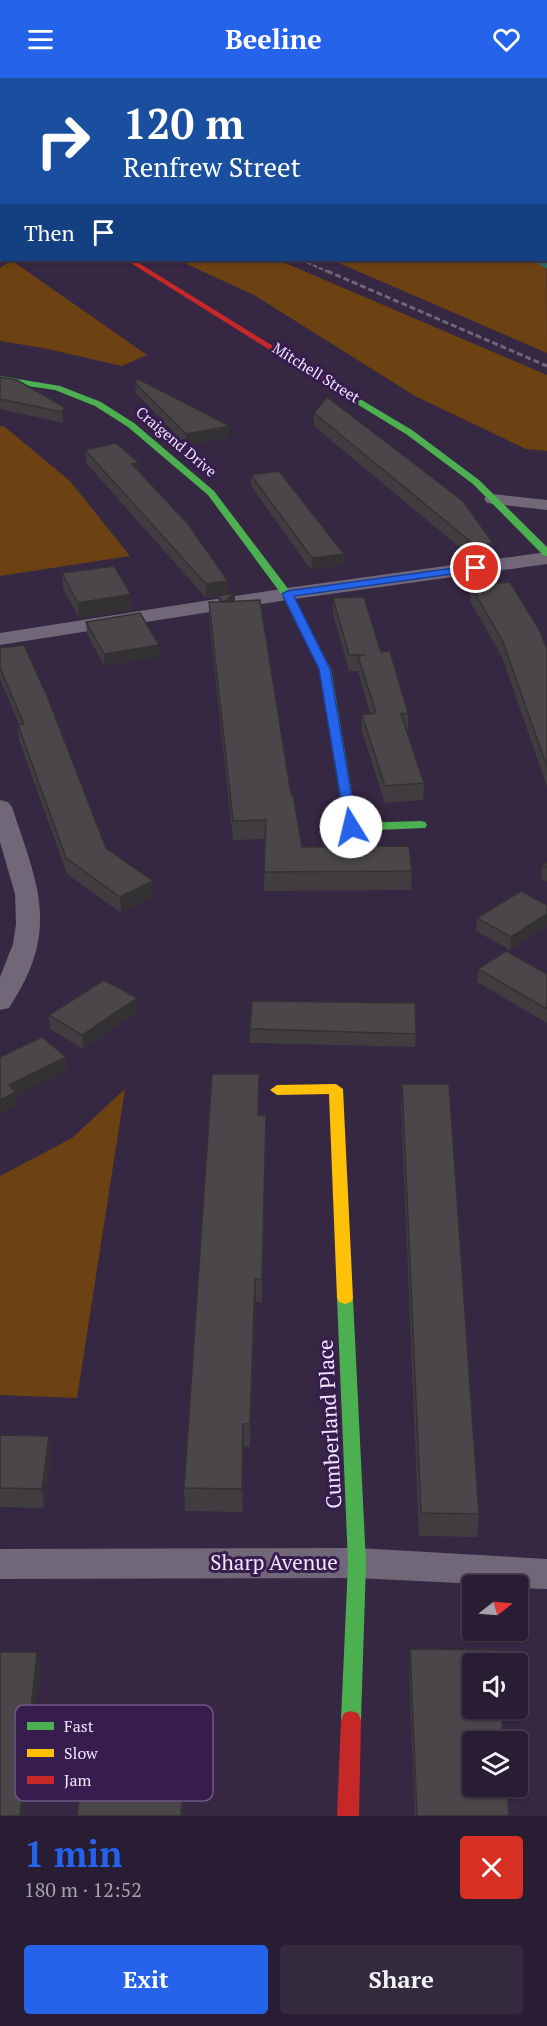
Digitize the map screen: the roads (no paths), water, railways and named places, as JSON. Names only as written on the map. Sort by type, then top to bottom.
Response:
[{"type":"street","name":"Mitchell Street","points":[[132,261],[380,413],[476,482],[547,556]]},
{"type":"street","name":"Craigend Drive","points":[[0,379],[57,388],[98,404],[131,425],[212,493],[287,594],[325,669],[351,827],[421,825]]},
{"type":"street","points":[[493,499],[547,505]]},
{"type":"street","points":[[0,639],[547,556]]},
{"type":"street","points":[[0,807],[26,890],[29,924],[23,950],[11,983],[0,1002]]},
{"type":"street","name":"Cumberland Place","points":[[277,1090],[336,1089],[357,1563],[348,1816]]},
{"type":"street","name":"Sharp Avenue","points":[[0,1564],[357,1563],[547,1574]]},
{"type":"waterway","points":[[538,261],[547,266]]},
{"type":"railway","points":[[303,261],[331,273]]},
{"type":"railway","points":[[327,271],[547,366]]}]
